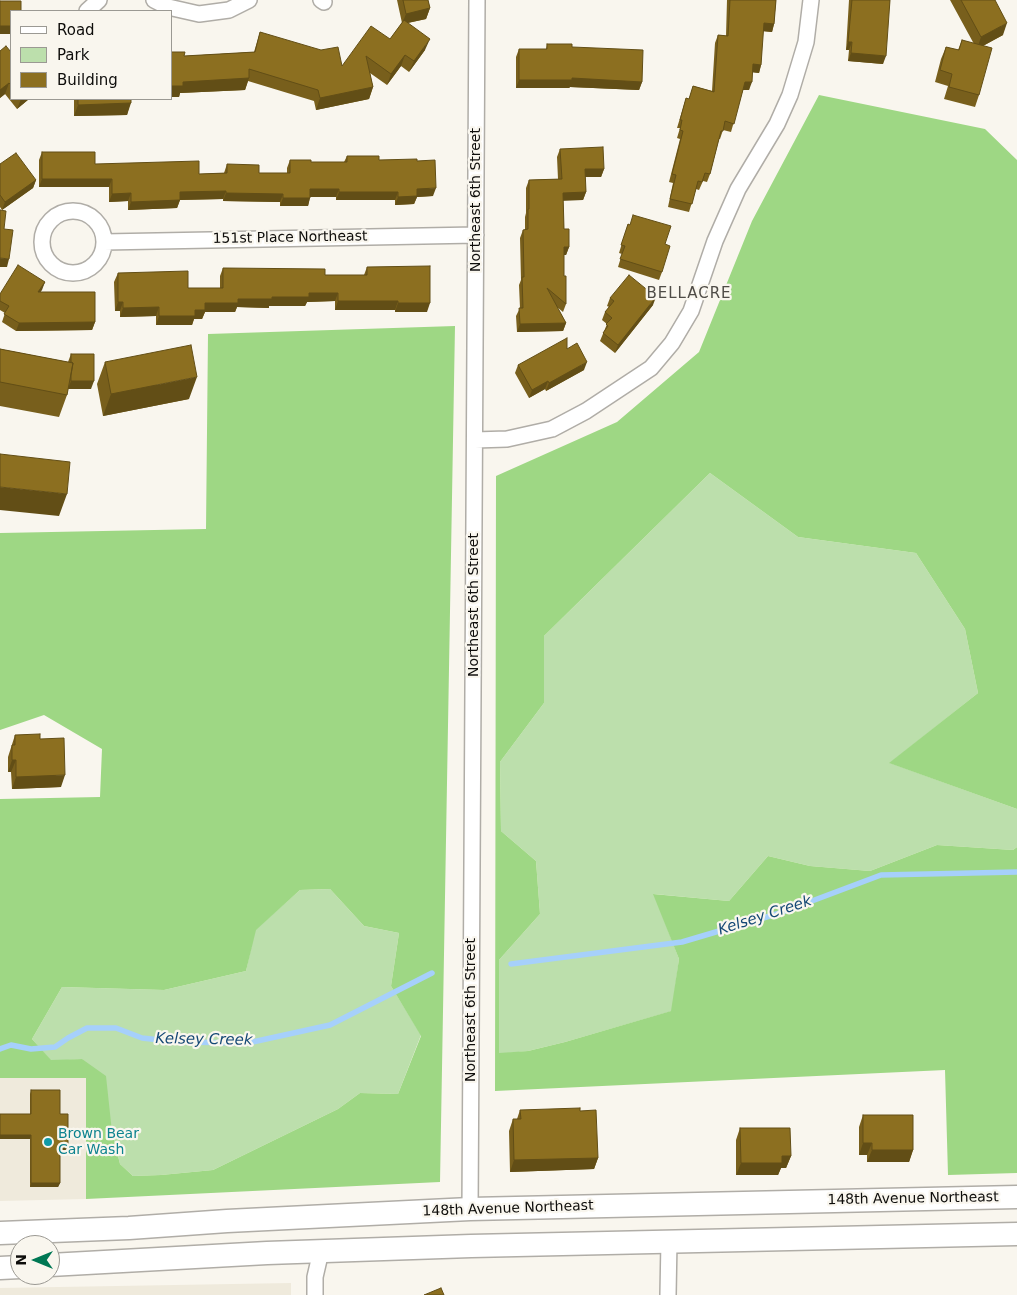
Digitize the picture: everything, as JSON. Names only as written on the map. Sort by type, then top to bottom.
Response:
[{"type":"main road","name":"148th Avenue Northeast","points":[[0,1233],[129,1228],[227,1221],[470,1209],[1017,1197]]},
{"type":"main road","points":[[268,1253],[271,1235],[277,1230],[344,1216]]},
{"type":"main road","points":[[60,1264],[268,1253],[471,1246],[1017,1234]]},
{"type":"street","points":[[88,10],[99,0]]},
{"type":"street","points":[[154,0],[168,7],[199,14],[229,10],[249,0]]},
{"type":"street","name":"Northeast 6th Street","points":[[470,1209],[477,0]]},
{"type":"street","points":[[475,440],[507,438],[552,429],[586,412],[651,368],[672,344],[691,311],[715,241],[738,189],[777,124],[790,95],[806,42],[811,0]]},
{"type":"street","points":[[69,211],[80,212],[97,222],[104,242],[102,252],[90,267],[81,272],[71,273],[61,270],[47,258],[42,239],[45,229],[51,220],[59,214],[69,211]]},
{"type":"street","name":"151st Place Northeast","points":[[104,242],[476,235]]},
{"type":"street","points":[[668,1295],[669,1241]]},
{"type":"street","points":[[315,1295],[315,1277],[321,1251]]},
{"type":"shaded area","points":[[0,1078],[86,1078],[86,1199],[0,1201]]},
{"type":"shaded area","points":[[291,1283],[291,1295],[0,1295],[0,1288]]},
{"type":"green space","points":[[819,95],[985,129],[1017,160],[1017,809],[889,763],[978,693],[965,629],[916,553],[798,537],[710,473],[544,636],[544,703],[500,762],[501,831],[536,861],[540,914],[499,960],[499,1053],[528,1051],[565,1042],[671,1011],[679,959],[653,894],[729,901],[768,856],[810,866],[870,871],[937,845],[1013,850],[1017,847],[1017,1173],[948,1175],[945,1070],[495,1091],[496,476],[617,422],[699,352],[752,221]]},
{"type":"green space","points":[[455,326],[440,1182],[86,1199],[86,1078],[0,1078],[0,799],[100,797],[102,749],[44,715],[0,730],[0,533],[206,529],[208,334]],"holes":[[[330,889],[364,926],[399,933],[391,986],[421,1036],[398,1094],[360,1093],[338,1109],[213,1170],[133,1176],[120,1164],[112,1132],[106,1076],[82,1059],[51,1060],[32,1039],[62,987],[164,990],[246,971],[256,930],[300,890]]]},
{"type":"green space","points":[[710,473],[798,537],[916,553],[965,629],[978,693],[890,763],[1017,809],[1017,847],[1013,850],[937,845],[870,871],[810,866],[768,856],[729,901],[654,894],[679,959],[672,1011],[565,1042],[528,1051],[499,1054],[499,960],[540,914],[536,861],[501,831],[500,762],[544,703],[544,636]]},
{"type":"green space","points":[[330,889],[364,926],[399,933],[391,986],[421,1035],[398,1094],[360,1093],[338,1109],[213,1170],[133,1176],[120,1164],[112,1132],[82,1059],[51,1061],[32,1039],[62,987],[164,990],[246,971],[255,930],[300,890]]},
{"type":"building","points":[[403,0],[428,0],[430,8],[406,14]]},
{"type":"building","points":[[730,0],[776,0],[774,24],[764,23],[761,65],[753,64],[752,82],[745,82],[734,124],[725,121],[710,174],[705,173],[702,182],[698,181],[692,204],[670,199],[676,175],[672,174],[683,131],[680,130],[682,120],[680,120],[686,98],[689,99],[693,86],[714,92],[718,35],[728,36]]},
{"type":"building","points":[[852,0],[890,0],[886,56],[851,53],[852,42],[848,42]]},
{"type":"building","points":[[961,0],[995,0],[1007,23],[981,37]]},
{"type":"building","points":[[0,1],[21,1],[21,10],[10,10],[10,26],[0,26]]},
{"type":"building","points":[[404,20],[430,39],[414,61],[405,55],[391,74],[366,56],[373,87],[320,98],[318,90],[249,69],[249,78],[183,82],[183,86],[172,86],[172,52],[185,52],[184,56],[255,52],[260,32],[321,50],[338,47],[342,66],[371,26],[390,39]]},
{"type":"building","points":[[962,40],[992,48],[979,95],[949,87],[952,74],[940,70],[946,47],[959,50]]},
{"type":"building","points":[[547,44],[572,44],[572,47],[643,50],[642,82],[572,78],[572,80],[519,80],[519,49],[547,49]]},
{"type":"building","points":[[6,46],[10,51],[10,84],[0,90],[0,51]]},
{"type":"building","points":[[78,100],[131,100],[131,103],[78,105]]},
{"type":"building","points":[[603,147],[604,169],[585,169],[586,192],[563,193],[564,229],[569,229],[569,247],[564,247],[566,304],[547,288],[566,323],[520,324],[519,308],[523,308],[522,277],[524,277],[523,230],[528,229],[529,180],[562,179],[560,149]]},
{"type":"building","points":[[42,152],[95,152],[95,164],[199,161],[199,174],[227,173],[227,164],[259,165],[259,173],[290,173],[290,160],[347,162],[347,156],[379,156],[379,160],[435,160],[436,188],[417,189],[417,196],[398,197],[398,192],[339,192],[339,189],[310,189],[310,198],[283,198],[283,194],[226,193],[226,191],[180,192],[180,200],[131,202],[131,193],[112,194],[112,179],[42,179]]},
{"type":"building","points":[[16,153],[36,180],[5,202],[0,195],[0,164]]},
{"type":"building","points":[[0,210],[6,211],[4,229],[13,230],[9,259],[0,258]]},
{"type":"building","points":[[633,215],[671,226],[665,244],[670,246],[662,272],[620,259],[625,246],[621,245]]},
{"type":"building","points":[[18,265],[45,282],[38,292],[95,292],[95,322],[19,323],[4,314],[9,306],[0,301],[0,294]]},
{"type":"building","points":[[430,266],[430,303],[338,301],[338,293],[309,293],[309,297],[272,297],[272,299],[238,299],[238,303],[205,303],[205,310],[195,310],[195,316],[159,316],[159,307],[123,308],[123,302],[118,302],[118,273],[188,271],[188,288],[223,288],[223,268],[325,269],[325,275],[367,275],[367,267]]},
{"type":"building","points":[[629,275],[656,297],[618,345],[603,333],[608,326],[606,324],[612,318],[605,312],[614,301],[610,298]]},
{"type":"building","points":[[567,338],[567,349],[577,343],[587,362],[532,390],[518,365]]},
{"type":"building","points":[[191,345],[197,377],[111,394],[105,362]]},
{"type":"building","points":[[0,349],[73,363],[67,395],[0,382]]},
{"type":"building","points":[[71,354],[94,354],[94,381],[71,381],[73,363],[71,362]]},
{"type":"building","points":[[0,454],[70,462],[67,494],[0,487]]},
{"type":"building","points":[[40,734],[40,739],[64,738],[65,775],[16,777],[16,760],[12,760],[12,745],[15,745],[15,735]]},
{"type":"building","name":"Brown Bear Car Wash","points":[[31,1090],[60,1090],[60,1114],[68,1114],[68,1146],[60,1146],[60,1183],[31,1183],[31,1135],[0,1135],[0,1114],[31,1114]]},
{"type":"building","points":[[580,1108],[580,1111],[596,1110],[598,1158],[514,1160],[513,1119],[521,1119],[520,1110]]},
{"type":"building","points":[[863,1115],[913,1115],[913,1150],[872,1150],[872,1143],[863,1143]]},
{"type":"building","points":[[740,1128],[790,1128],[791,1156],[782,1156],[782,1163],[741,1163]]},
{"type":"building","points":[[441,1288],[444,1295],[424,1295]]},
{"type":"waterway","name":"Kelsey Creek","points":[[511,964],[682,942],[780,913],[881,875],[1017,872]]},
{"type":"waterway","name":"Kelsey Creek","points":[[0,1049],[11,1045],[31,1049],[55,1047],[87,1028],[116,1028],[142,1038],[178,1042],[248,1043],[330,1025],[432,973]]},
{"type":"place","name":"Brown Bear Car Wash","points":[[48,1142]]},
{"type":"district","name":"BELLACRE","points":[[689,294]]}]
